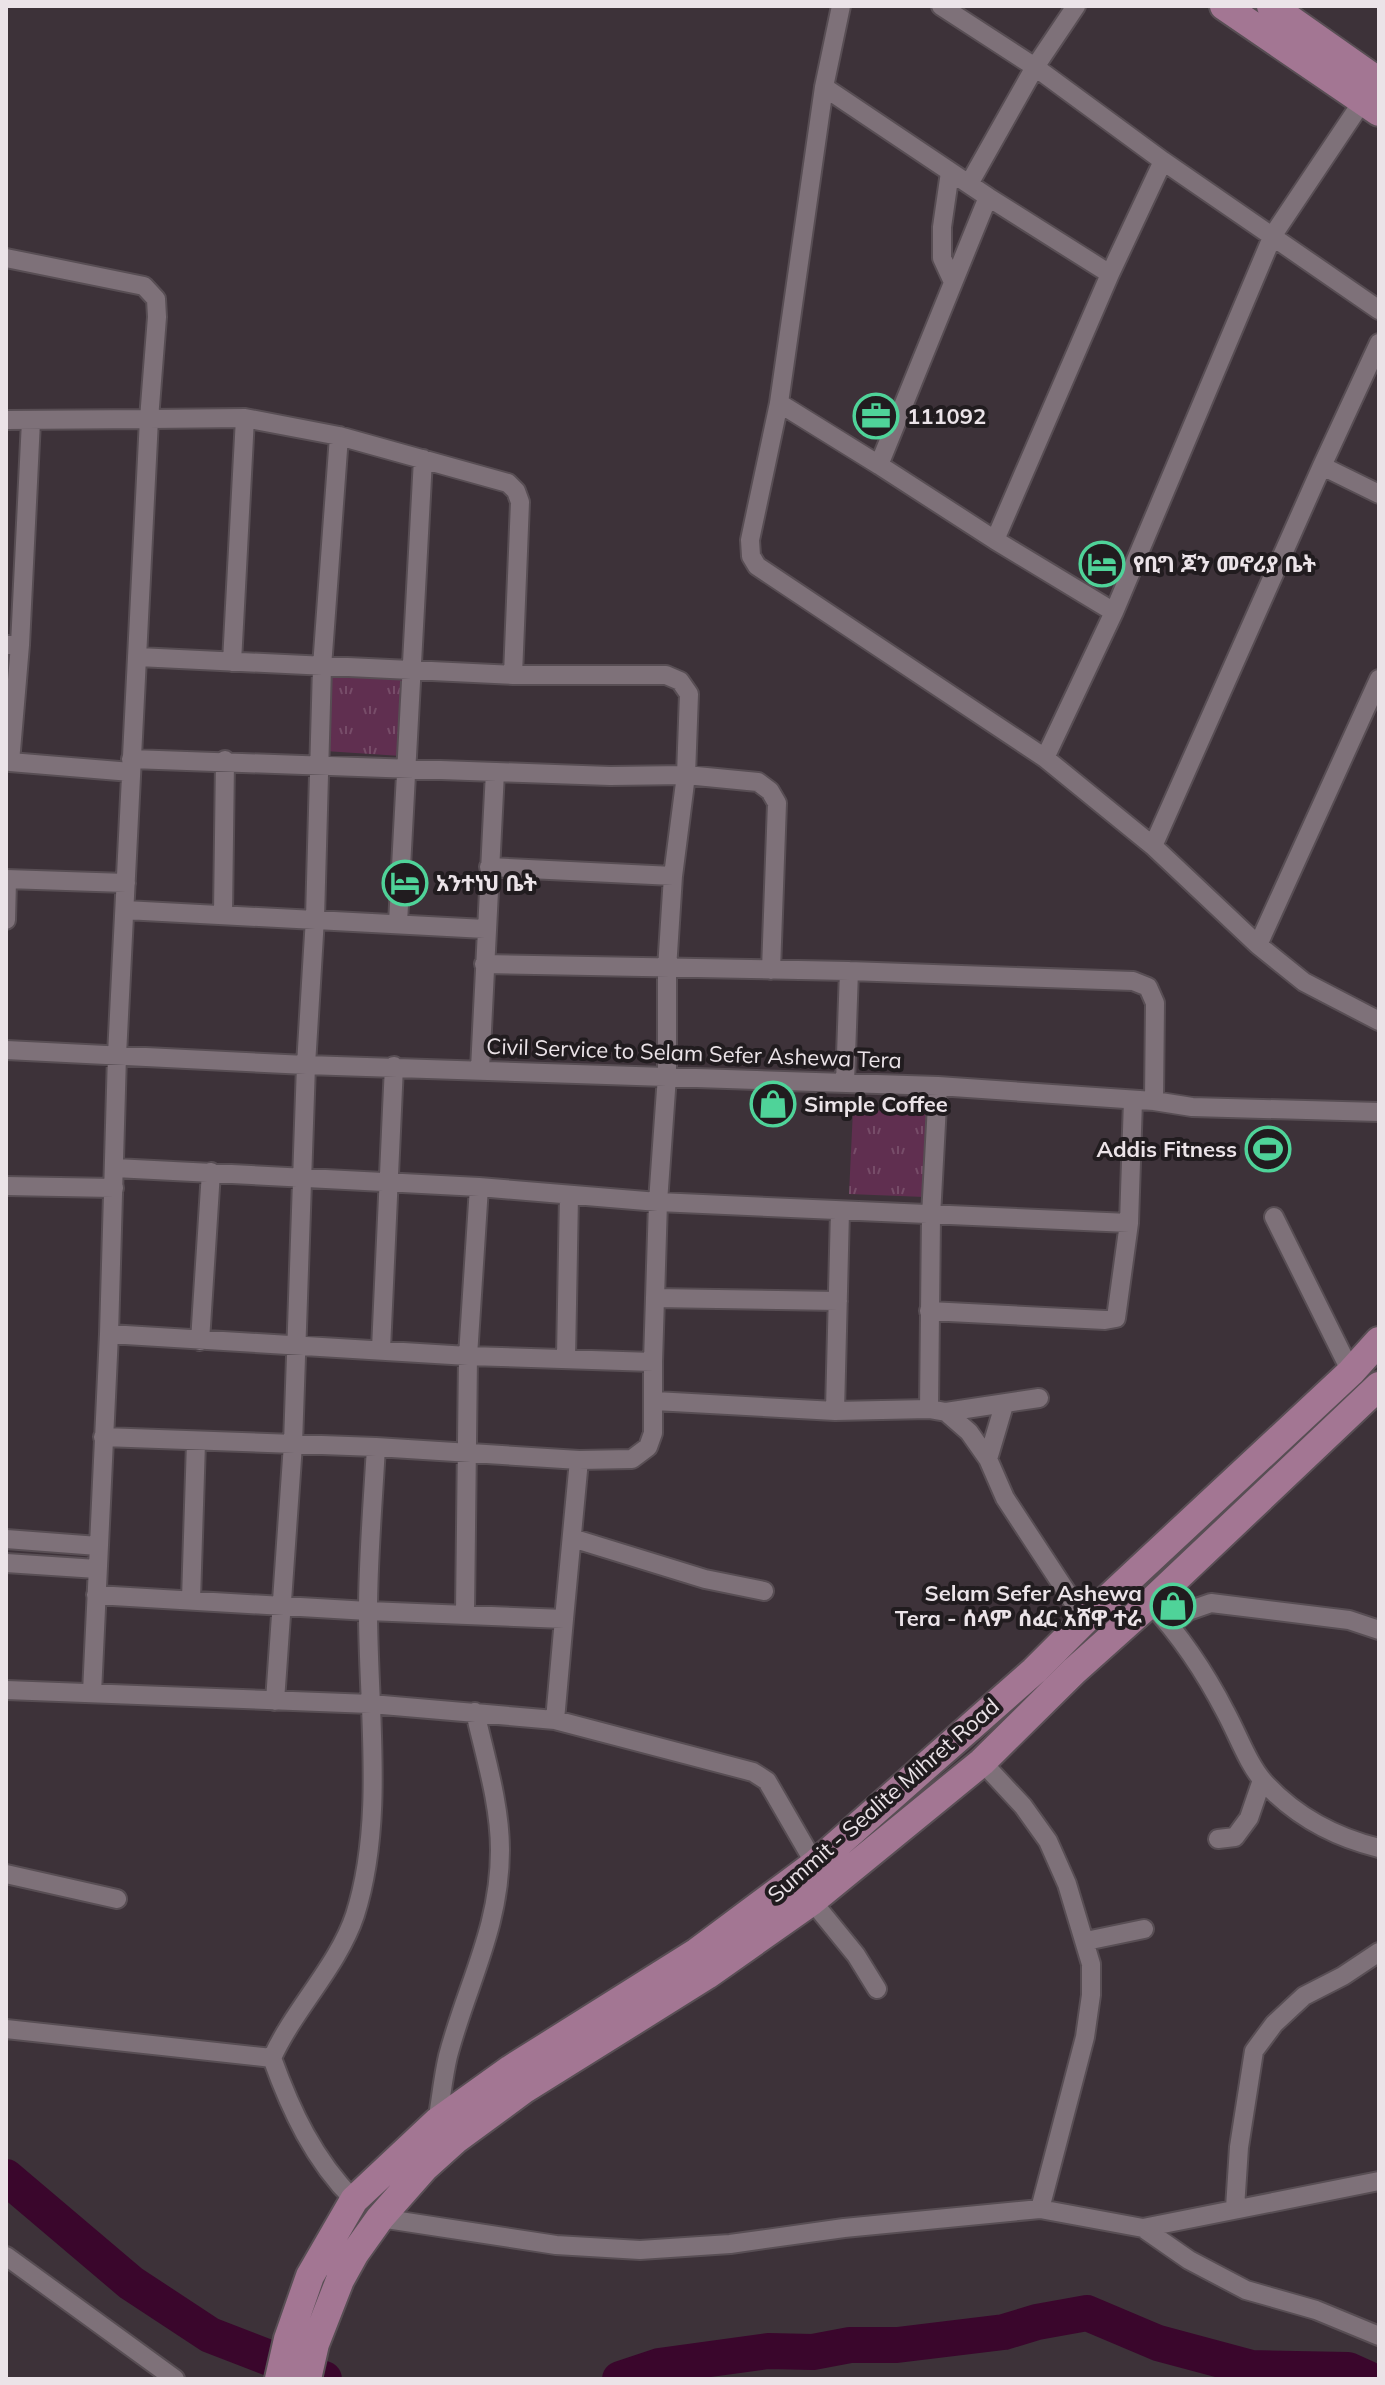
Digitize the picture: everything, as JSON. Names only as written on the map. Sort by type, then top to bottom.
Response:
[{"type":"main road","points":[[1224,6],[1374,94]]},
{"type":"main road","points":[[1271,6],[1374,94]]},
{"type":"main road","name":"Summit - Sealite Mihret Road","points":[[302,2341],[310,2276],[354,2200],[437,2122],[511,2069],[697,1952],[815,1864],[1034,1671],[1351,1372],[1379,1341]]},
{"type":"main road","points":[[279,2379],[355,2253],[380,2218],[435,2158],[523,2090],[707,1975],[812,1901],[982,1762],[1379,1386]]},
{"type":"main road","points":[[1034,1671],[1054,1692]]},
{"type":"main road","points":[[302,2341],[307,2379]]},
{"type":"street","points":[[841,6],[824,87],[779,403],[750,540],[751,556],[757,566],[1045,758],[1153,846],[1258,945],[1304,982],[1379,1021]]},
{"type":"street","points":[[941,6],[1035,67],[1163,161],[1379,310]]},
{"type":"street","points":[[969,184],[1035,67],[1076,6]]},
{"type":"street","points":[[824,87],[1110,274]]},
{"type":"street","points":[[1045,758],[1114,612],[1273,235],[1374,94]]},
{"type":"street","points":[[995,540],[1110,274],[1163,161]]},
{"type":"street","points":[[950,172],[942,227],[942,258],[953,282]]},
{"type":"street","points":[[879,465],[988,197]]},
{"type":"street","points":[[6,258],[144,286],[156,299],[117,1055],[109,1334],[92,1693]]},
{"type":"street","points":[[1153,846],[1379,343]]},
{"type":"street","points":[[779,403],[1114,612]]},
{"type":"street","points":[[232,662],[245,418]]},
{"type":"street","points":[[6,420],[245,418],[339,436],[508,483],[516,491],[520,502],[513,675]]},
{"type":"street","points":[[31,421],[25,535],[13,645],[8,762],[131,766],[225,760],[610,776],[686,775],[758,782],[770,791],[777,803],[771,970]]},
{"type":"street","points":[[275,1701],[293,1444],[322,667],[339,436]]},
{"type":"street","points":[[398,923],[423,459]]},
{"type":"street","points":[[1322,466],[1379,494]]},
{"type":"street","points":[[6,534],[25,535]]},
{"type":"street","points":[[103,1437],[465,1451],[579,1460],[632,1459],[648,1447],[653,1433],[655,1401],[653,1362],[658,1202],[667,1076],[667,969],[673,876],[686,775],[689,694],[680,681],[666,675],[513,675],[138,657]]},
{"type":"street","points":[[1258,945],[1379,679]]},
{"type":"street","points":[[223,914],[225,760]]},
{"type":"street","points":[[480,1069],[495,772]]},
{"type":"street","points":[[489,867],[673,876]]},
{"type":"street","points":[[6,920],[7,880],[126,883]]},
{"type":"street","points":[[125,910],[485,929]]},
{"type":"street","points":[[484,964],[849,971],[1133,981],[1148,987],[1155,1003],[1154,1101]]},
{"type":"street","points":[[845,1083],[849,971]]},
{"type":"street","name":"Civil Service to Selam Sefer Ashewa Tera","points":[[6,1050],[306,1065],[938,1086],[1154,1101],[1192,1107],[1379,1112]]},
{"type":"street","points":[[381,1349],[394,1066]]},
{"type":"street","points":[[937,1410],[929,1311],[938,1086]]},
{"type":"street","points":[[929,1311],[1105,1320],[1116,1318],[1129,1223],[1133,1100]]},
{"type":"street","points":[[115,1168],[479,1187],[658,1202],[1129,1223]]},
{"type":"street","points":[[200,1341],[211,1172]]},
{"type":"street","points":[[6,1186],[114,1188]]},
{"type":"street","points":[[465,1613],[468,1356],[479,1187]]},
{"type":"street","points":[[566,1358],[569,1195]]},
{"type":"street","points":[[835,1411],[840,1211]]},
{"type":"street","points":[[1274,1217],[1351,1372]]},
{"type":"street","points":[[655,1298],[838,1301]]},
{"type":"street","points":[[109,1334],[468,1356],[653,1362]]},
{"type":"street","points":[[655,1401],[835,1411],[937,1410],[1004,1405],[1039,1398]]},
{"type":"street","points":[[988,1459],[1004,1405]]},
{"type":"street","points":[[937,1410],[969,1432],[988,1459],[1005,1498],[1085,1620]]},
{"type":"street","points":[[191,1600],[196,1442]]},
{"type":"street","points":[[354,2200],[330,2175],[307,2139],[285,2095],[272,2058],[282,2035],[329,1964],[354,1918],[366,1870],[371,1802],[368,1611],[376,1447]]},
{"type":"street","points":[[555,1720],[579,1460]]},
{"type":"street","points":[[572,1538],[705,1579],[764,1591]]},
{"type":"street","points":[[6,1539],[98,1546]]},
{"type":"street","points":[[6,1563],[97,1569]]},
{"type":"street","points":[[96,1595],[564,1619]]},
{"type":"street","points":[[1150,1603],[1171,1625],[1224,1709],[1262,1780],[1289,1806],[1319,1828],[1379,1848]]},
{"type":"street","points":[[1171,1625],[1188,1611],[1211,1603],[1349,1620],[1379,1630]]},
{"type":"street","points":[[6,1690],[371,1704],[555,1720],[753,1772],[767,1781],[815,1864]]},
{"type":"street","points":[[437,2122],[448,2056],[489,1935],[498,1882],[500,1848],[496,1812],[475,1712]]},
{"type":"street","points":[[982,1762],[1023,1806],[1048,1841],[1067,1884],[1091,1964],[1091,1995],[1085,2037],[1040,2209]]},
{"type":"street","points":[[1218,1839],[1235,1837],[1249,1818],[1262,1780]]},
{"type":"street","points":[[6,1874],[117,1899]]},
{"type":"street","points":[[812,1901],[856,1955],[877,1989]]},
{"type":"street","points":[[1086,1941],[1144,1929]]},
{"type":"street","points":[[1235,2208],[1239,2147],[1254,2051],[1274,2024],[1304,1996],[1343,1976],[1379,1952]]},
{"type":"street","points":[[6,2029],[272,2058]]},
{"type":"street","points":[[380,2218],[556,2245],[640,2250],[730,2244],[844,2228],[1040,2209],[1143,2228],[1379,2181]]},
{"type":"street","points":[[1143,2228],[1189,2260],[1246,2290],[1316,2310],[1379,2336]]},
{"type":"street","points":[[6,2256],[175,2379]]},
{"type":"green space","points":[[326,671],[405,673],[401,756],[325,751]]},
{"type":"green space","points":[[853,1110],[930,1112],[925,1197],[849,1194]]},
{"type":"waterway","points":[[6,2177],[131,2283],[210,2335],[324,2379]]},
{"type":"waterway","points":[[620,2379],[659,2366],[768,2351],[813,2352],[850,2345],[897,2345],[1004,2332],[1087,2313],[1158,2343],[1251,2368],[1348,2370],[1368,2379]]},
{"type":"place","name":"111092","points":[[876,416]]},
{"type":"place","name":"የቢግ ጆን መኖሪያ ቤት","points":[[1102,564]]},
{"type":"place","name":"አንተነህ ቤት","points":[[405,883]]},
{"type":"place","name":"Simple Coffee","points":[[773,1104]]},
{"type":"place","name":"Addis Fitness","points":[[1268,1149]]},
{"type":"place","name":"Selam Sefer Ashewa Tera - ሰላም ሰፈር አሸዋ ተራ","points":[[1173,1606]]}]
